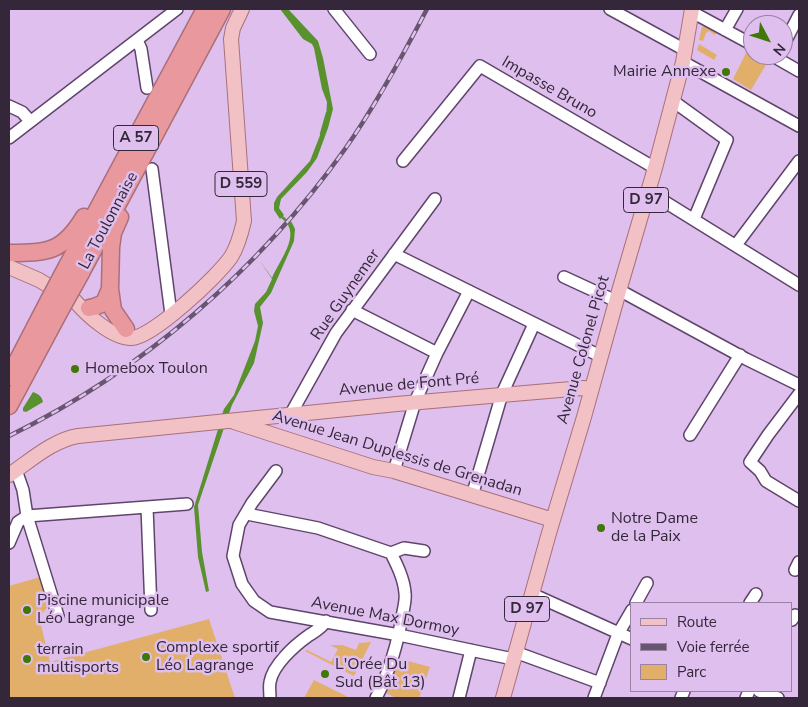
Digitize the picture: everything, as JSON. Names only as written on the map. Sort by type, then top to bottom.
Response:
[{"type":"highway","name":"La Toulonnaise","points":[[15,380],[69,304],[74,270],[146,120],[205,9]]},
{"type":"highway","name":"La Toulonnaise","points":[[74,270],[182,83],[222,9]]},
{"type":"highway","points":[[126,329],[113,310],[110,289],[113,233],[182,83]]},
{"type":"highway","points":[[9,253],[44,252],[63,243],[78,225],[146,120]]},
{"type":"highway","points":[[69,304],[94,307],[104,303],[110,289]]},
{"type":"highway","name":"La Toulonnaise","points":[[9,406],[15,380],[38,321],[69,304]]},
{"type":"highway","points":[[9,360],[25,330],[38,321]]},
{"type":"main road","name":"D 559","points":[[9,267],[39,280],[69,304],[110,330],[132,338],[142,336],[157,326],[219,272],[231,257],[241,235],[244,221],[231,39],[233,28],[242,9]]},
{"type":"main road","name":"Avenue Colonel Picot","points":[[503,698],[600,356],[656,168],[674,101],[692,10]]},
{"type":"main road","name":"D 559","points":[[69,304],[137,332],[157,326]]},
{"type":"main road","name":"Avenue de Font Pré","points":[[12,473],[71,437],[230,421],[256,423],[293,414],[415,402],[583,388],[592,389]]},
{"type":"main road","name":"Avenue Jean Duplessis de Grenadan","points":[[256,423],[373,466],[553,520]]},
{"type":"street","points":[[9,138],[178,9]]},
{"type":"street","points":[[334,9],[370,54]]},
{"type":"street","points":[[610,9],[799,126]]},
{"type":"street","points":[[725,30],[736,9]]},
{"type":"street","points":[[692,10],[743,40]]},
{"type":"street","points":[[793,27],[799,15]]},
{"type":"street","points":[[137,40],[141,49],[146,88]]},
{"type":"street","name":"Impasse Bruno","points":[[403,161],[480,66],[656,168]]},
{"type":"street","points":[[674,101],[727,140],[694,219]]},
{"type":"street","points":[[9,106],[22,112],[30,121]]},
{"type":"street","points":[[736,245],[799,160]]},
{"type":"street","points":[[152,169],[171,314]]},
{"type":"street","points":[[649,192],[799,285]]},
{"type":"street","name":"Rue Guynemer","points":[[293,414],[293,410],[336,333],[435,199]]},
{"type":"street","points":[[394,254],[600,356]]},
{"type":"street","points":[[564,277],[618,295],[799,385]]},
{"type":"street","points":[[394,471],[415,402],[437,353],[469,291]]},
{"type":"street","points":[[352,310],[437,353]]},
{"type":"street","points":[[472,496],[502,394],[534,324]]},
{"type":"street","points":[[690,435],[740,355]]},
{"type":"street","points":[[799,394],[750,462],[760,471],[766,481],[799,501]]},
{"type":"street","points":[[276,471],[252,503],[247,514],[318,528],[391,552],[404,548],[424,550]]},
{"type":"street","points":[[12,473],[23,490],[27,516],[58,616]]},
{"type":"street","points":[[9,543],[18,522],[27,516],[187,504]]},
{"type":"street","points":[[147,507],[151,610]]},
{"type":"street","name":"Avenue Max Dormoy","points":[[247,514],[239,525],[233,556],[242,584],[254,601],[270,612],[326,621],[471,650],[514,655],[600,683]]},
{"type":"street","points":[[376,698],[382,686],[399,635],[406,594],[391,552]]},
{"type":"street","points":[[637,602],[647,583]]},
{"type":"street","points":[[532,594],[630,638]]},
{"type":"street","points":[[594,698],[618,634],[630,613]]},
{"type":"street","points":[[270,698],[270,681],[278,664],[288,652],[324,625],[326,621]]},
{"type":"street","points":[[459,698],[471,650]]},
{"type":"street","points":[[762,692],[778,698]]},
{"type":"green space","points":[[708,25],[718,31],[715,35],[709,31],[706,33],[703,41],[699,40],[702,27]]},
{"type":"green space","points":[[699,44],[717,55],[714,60],[697,50]]},
{"type":"green space","points":[[743,59],[743,65],[766,65],[751,90],[733,79]]},
{"type":"green space","name":"Complexe sportif Léo Lagrange","points":[[44,576],[52,602],[39,617],[50,662],[209,619],[235,698],[9,698],[9,586]]},
{"type":"green space","points":[[371,642],[354,676],[305,651],[307,650],[331,662],[338,649],[330,645],[342,645],[356,650],[359,643]]},
{"type":"green space","points":[[397,658],[430,667],[419,698],[396,698],[386,693]]},
{"type":"green space","points":[[314,680],[350,698],[304,698]]},
{"type":"shaded area","points":[[280,9],[288,9],[318,41],[333,109],[317,158],[307,172],[281,199],[279,208],[284,215],[280,219],[274,210],[274,203],[277,197],[310,161],[326,120],[327,102],[322,89],[312,44],[303,39]]},
{"type":"shaded area","points":[[291,221],[295,229],[294,241],[271,293],[260,307],[263,323],[254,363],[228,416],[221,417],[234,395],[255,341],[258,326],[254,311],[255,304],[266,292],[272,279],[260,261],[272,278],[286,252],[290,238],[288,225]]},
{"type":"shaded area","points":[[33,392],[42,398],[43,402],[26,412],[23,411],[23,408]]},
{"type":"shaded area","points":[[225,425],[198,505],[202,552],[209,591],[206,592],[198,557],[194,507],[219,426]]},
{"type":"waterway","points":[[321,134],[327,113]]},
{"type":"waterway","points":[[281,216],[292,226]]},
{"type":"railway","points":[[9,436],[58,410],[106,381],[195,314],[236,276],[275,236],[345,149],[388,80],[427,9]]},
{"type":"place","name":"Mairie Annexe","points":[[726,72]]},
{"type":"place","name":"Homebox Toulon","points":[[75,369]]},
{"type":"place","name":"Notre Dame de la Paix","points":[[601,528]]},
{"type":"place","name":"Piscine municipale Léo Lagrange","points":[[27,610]]},
{"type":"place","name":"Complexe sportif Léo Lagrange","points":[[146,657]]},
{"type":"place","name":"terrain multisports","points":[[27,659]]},
{"type":"place","name":"L'Orée Du Sud (Bât 13)","points":[[325,674]]}]
